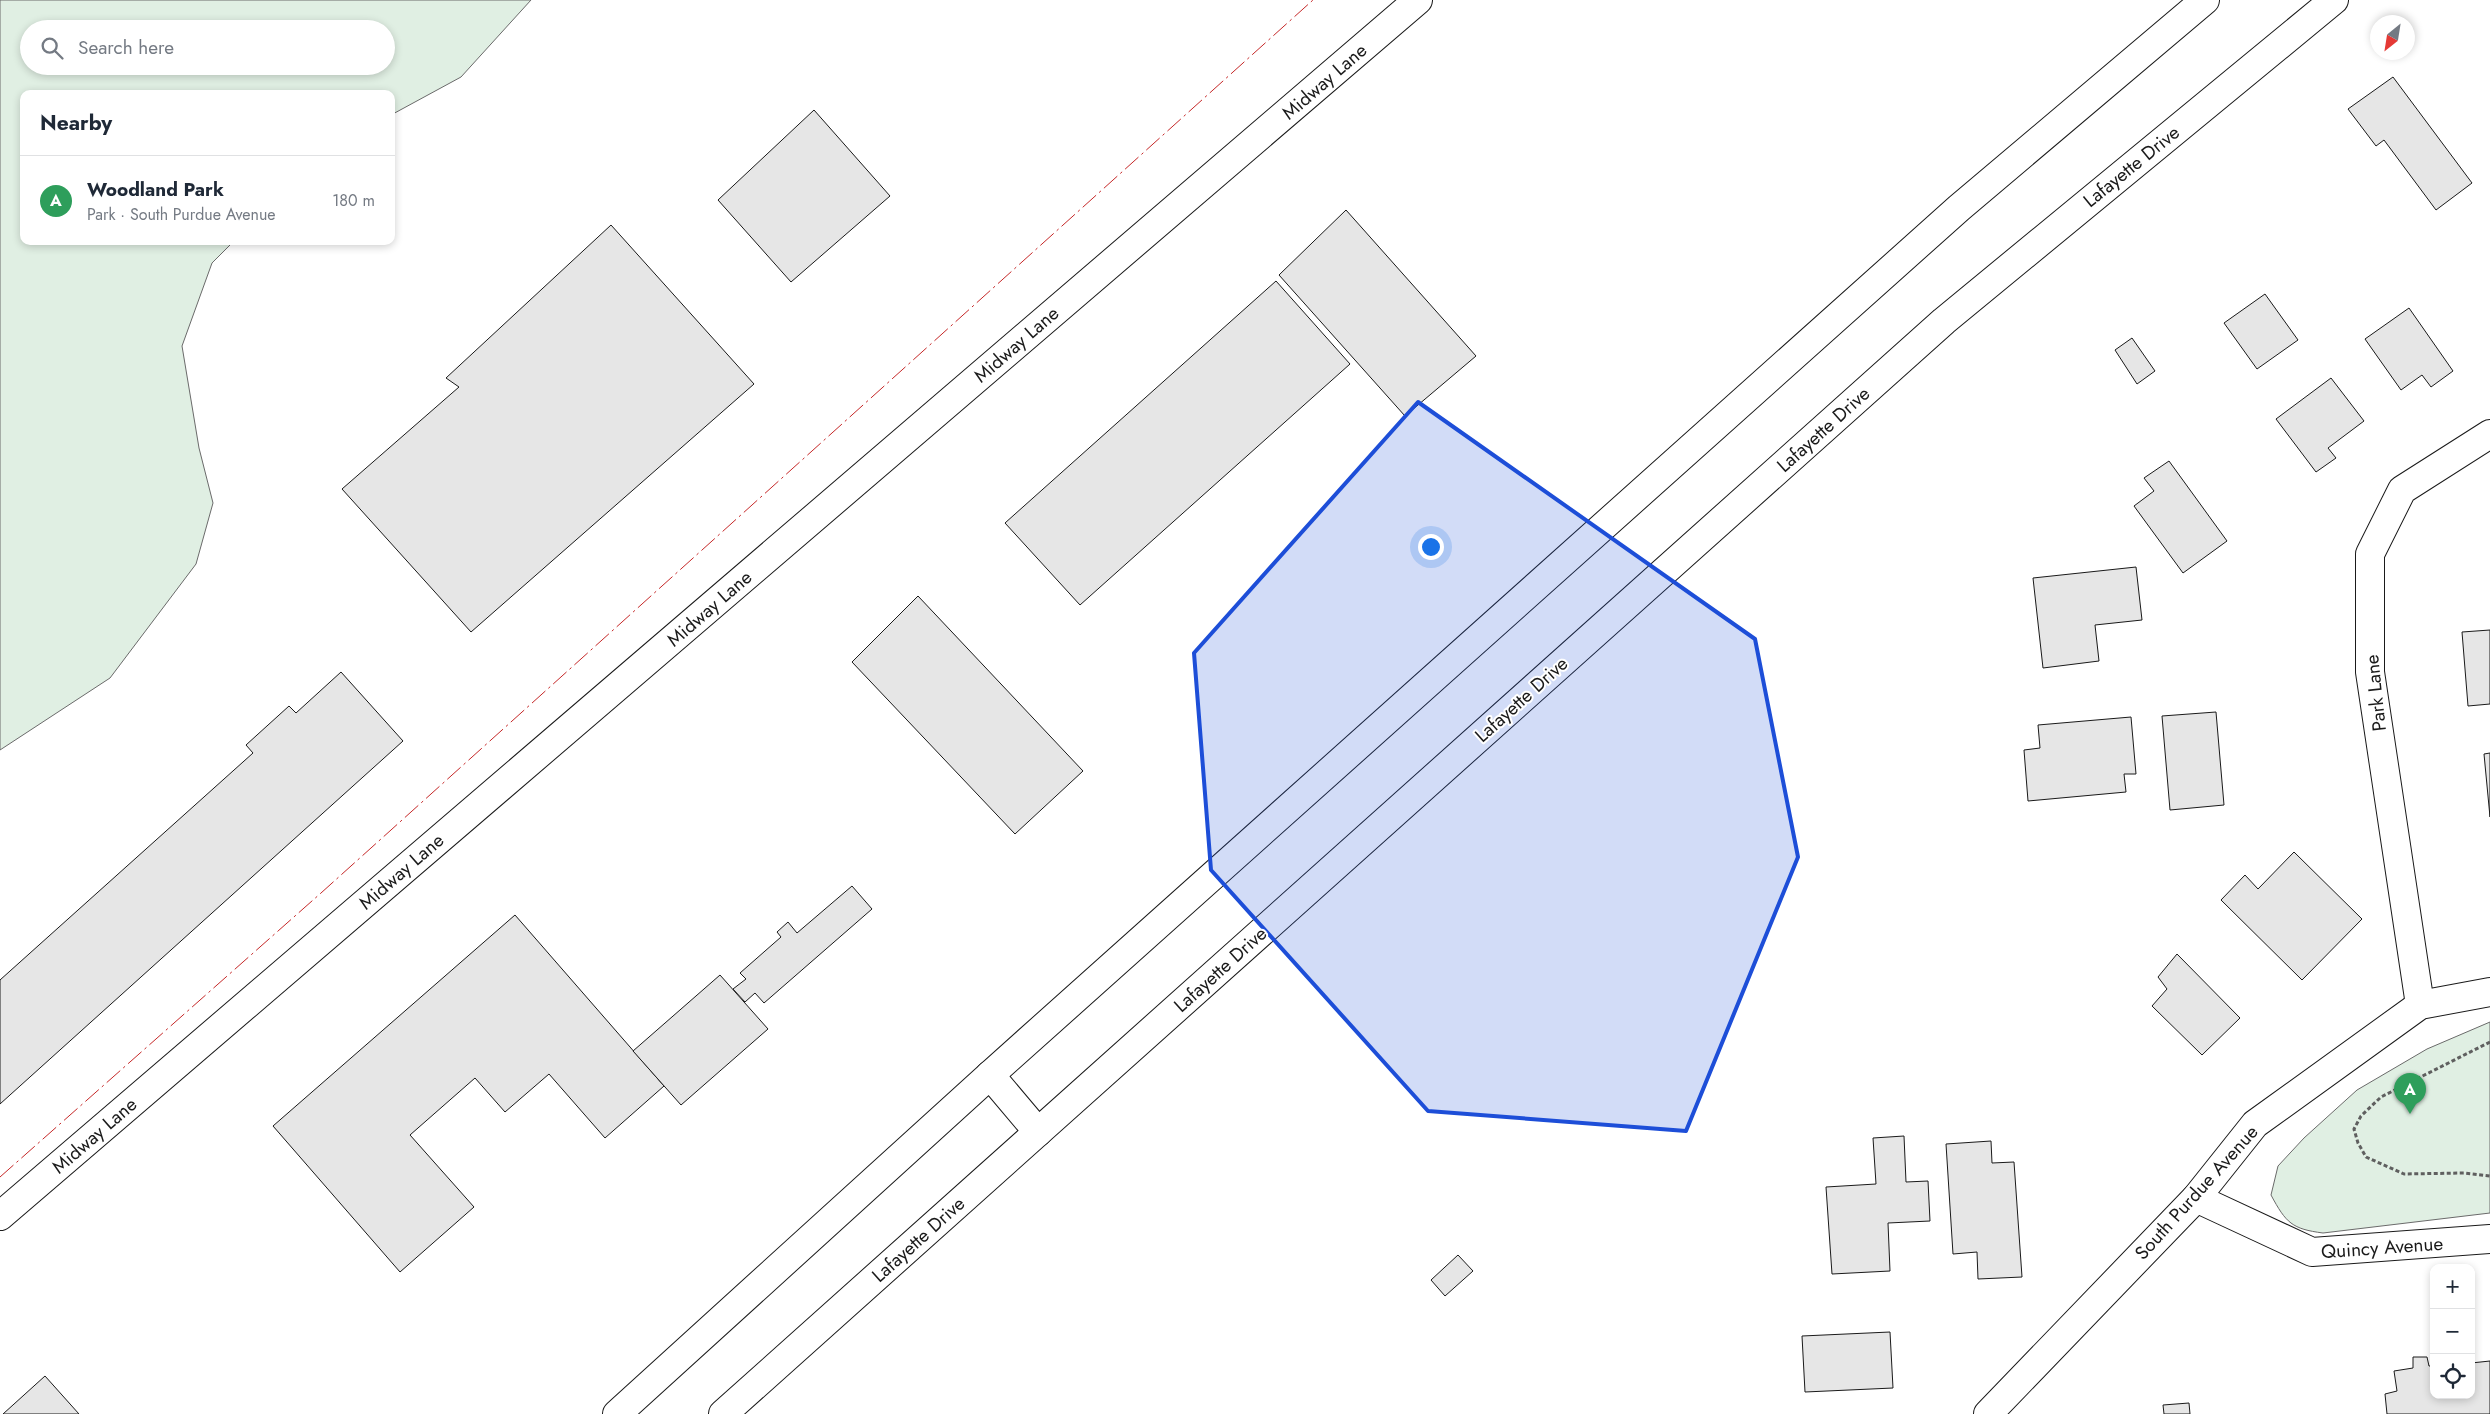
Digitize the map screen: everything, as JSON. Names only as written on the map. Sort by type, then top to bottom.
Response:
[{"type":"main road","name":"Midway Lane","points":[[0,1216],[1418,0]]},
{"type":"main road","points":[[617,1414],[990,1076],[1959,208],[2205,0]]},
{"type":"main road","name":"Lafayette Drive","points":[[723,1414],[1944,321],[2334,0]]},
{"type":"main road","name":"Park Lane","points":[[2420,1005],[2370,672],[2370,554],[2402,490],[2490,434]]},
{"type":"main road","name":"South Purdue Avenue","points":[[1988,1414],[2196,1198],[2255,1124],[2420,1005],[2490,992]]},
{"type":"main road","points":[[990,1076],[1038,1132]]},
{"type":"main road","name":"Quincy Avenue","points":[[2196,1198],[2312,1252],[2490,1239]]},
{"type":"path","points":[[2490,1042],[2381,1097],[2361,1116],[2354,1129],[2358,1143],[2366,1158],[2404,1174],[2464,1173],[2490,1176]]},
{"type":"highlighted area","points":[[1418,402],[1755,639],[1798,857],[1686,1131],[1428,1111],[1211,870],[1194,653]]},
{"type":"green space","points":[[0,0],[531,0],[461,77],[395,113],[395,90],[20,90],[20,245],[230,245],[212,263],[182,346],[199,448],[213,503],[196,564],[110,678],[0,750]]},
{"type":"green space","points":[[2490,1022],[2490,1213],[2323,1233],[2297,1227],[2286,1218],[2271,1195],[2278,1166],[2304,1138],[2357,1090],[2427,1049]]},
{"type":"building","points":[[2393,77],[2472,183],[2436,210],[2384,140],[2376,146],[2348,109]]},
{"type":"building","points":[[814,110],[890,196],[791,282],[718,200]]},
{"type":"building","points":[[1346,210],[1476,356],[1405,416],[1279,275]]},
{"type":"building","points":[[611,225],[754,384],[471,632],[342,489],[459,387],[446,378]]},
{"type":"building","points":[[1276,281],[1350,364],[1080,605],[1005,523]]},
{"type":"building","points":[[2265,294],[2298,340],[2257,369],[2224,323]]},
{"type":"building","points":[[2409,308],[2453,371],[2431,387],[2422,375],[2401,390],[2365,339]]},
{"type":"building","points":[[2132,338],[2155,371],[2137,384],[2115,350]]},
{"type":"building","points":[[2331,378],[2364,421],[2328,448],[2336,458],[2316,472],[2276,419]]},
{"type":"building","points":[[2169,461],[2227,541],[2183,573],[2134,506],[2154,491],[2144,478]]},
{"type":"building","points":[[2136,567],[2142,620],[2095,625],[2099,661],[2043,668],[2033,578]]},
{"type":"building","points":[[918,596],[1083,771],[1015,834],[852,662]]},
{"type":"building","points":[[2490,630],[2490,704],[2468,706],[2462,632]]},
{"type":"building","points":[[341,672],[403,741],[0,1104],[0,980],[253,753],[246,745],[289,706],[296,713]]},
{"type":"building","points":[[2216,712],[2224,805],[2170,810],[2162,716]]},
{"type":"building","points":[[2131,717],[2136,774],[2124,774],[2126,792],[2028,801],[2024,750],[2040,748],[2038,725]]},
{"type":"building","points":[[2490,753],[2490,817],[2484,754]]},
{"type":"building","points":[[2294,852],[2362,919],[2302,980],[2221,900],[2245,875],[2258,889]]},
{"type":"building","points":[[852,886],[872,909],[764,1003],[755,993],[745,1002],[733,989],[746,979],[740,973],[781,937],[777,932],[788,922],[797,933]]},
{"type":"building","points":[[515,915],[664,1086],[605,1138],[549,1074],[505,1112],[475,1078],[410,1135],[474,1207],[400,1272],[273,1126]]},
{"type":"building","points":[[2177,954],[2240,1018],[2202,1055],[2152,1006],[2167,989],[2158,977]]},
{"type":"building","points":[[720,975],[768,1029],[681,1105],[633,1051]]},
{"type":"building","points":[[1904,1136],[1906,1182],[1928,1181],[1930,1221],[1888,1223],[1890,1271],[1832,1274],[1826,1187],[1876,1184],[1873,1138]]},
{"type":"building","points":[[1991,1141],[1992,1163],[2014,1162],[2022,1277],[1978,1279],[1977,1252],[1953,1254],[1946,1144]]},
{"type":"building","points":[[1458,1255],[1473,1271],[1445,1296],[1431,1280]]},
{"type":"building","points":[[1890,1332],[1893,1388],[1805,1392],[1802,1336]]},
{"type":"building","points":[[2413,1357],[2427,1357],[2430,1366],[2430,1399],[2475,1399],[2475,1363],[2490,1361],[2490,1414],[2387,1414],[2385,1394],[2397,1391],[2394,1371],[2413,1368]]},
{"type":"building","points":[[45,1376],[79,1414],[3,1414]]},
{"type":"building","points":[[2189,1403],[2190,1414],[2164,1414],[2163,1405]]},
{"type":"power","points":[[0,1177],[321,893],[1313,0]]},
{"type":"place","name":"Woodland Park","points":[[2410,1114]]}]
